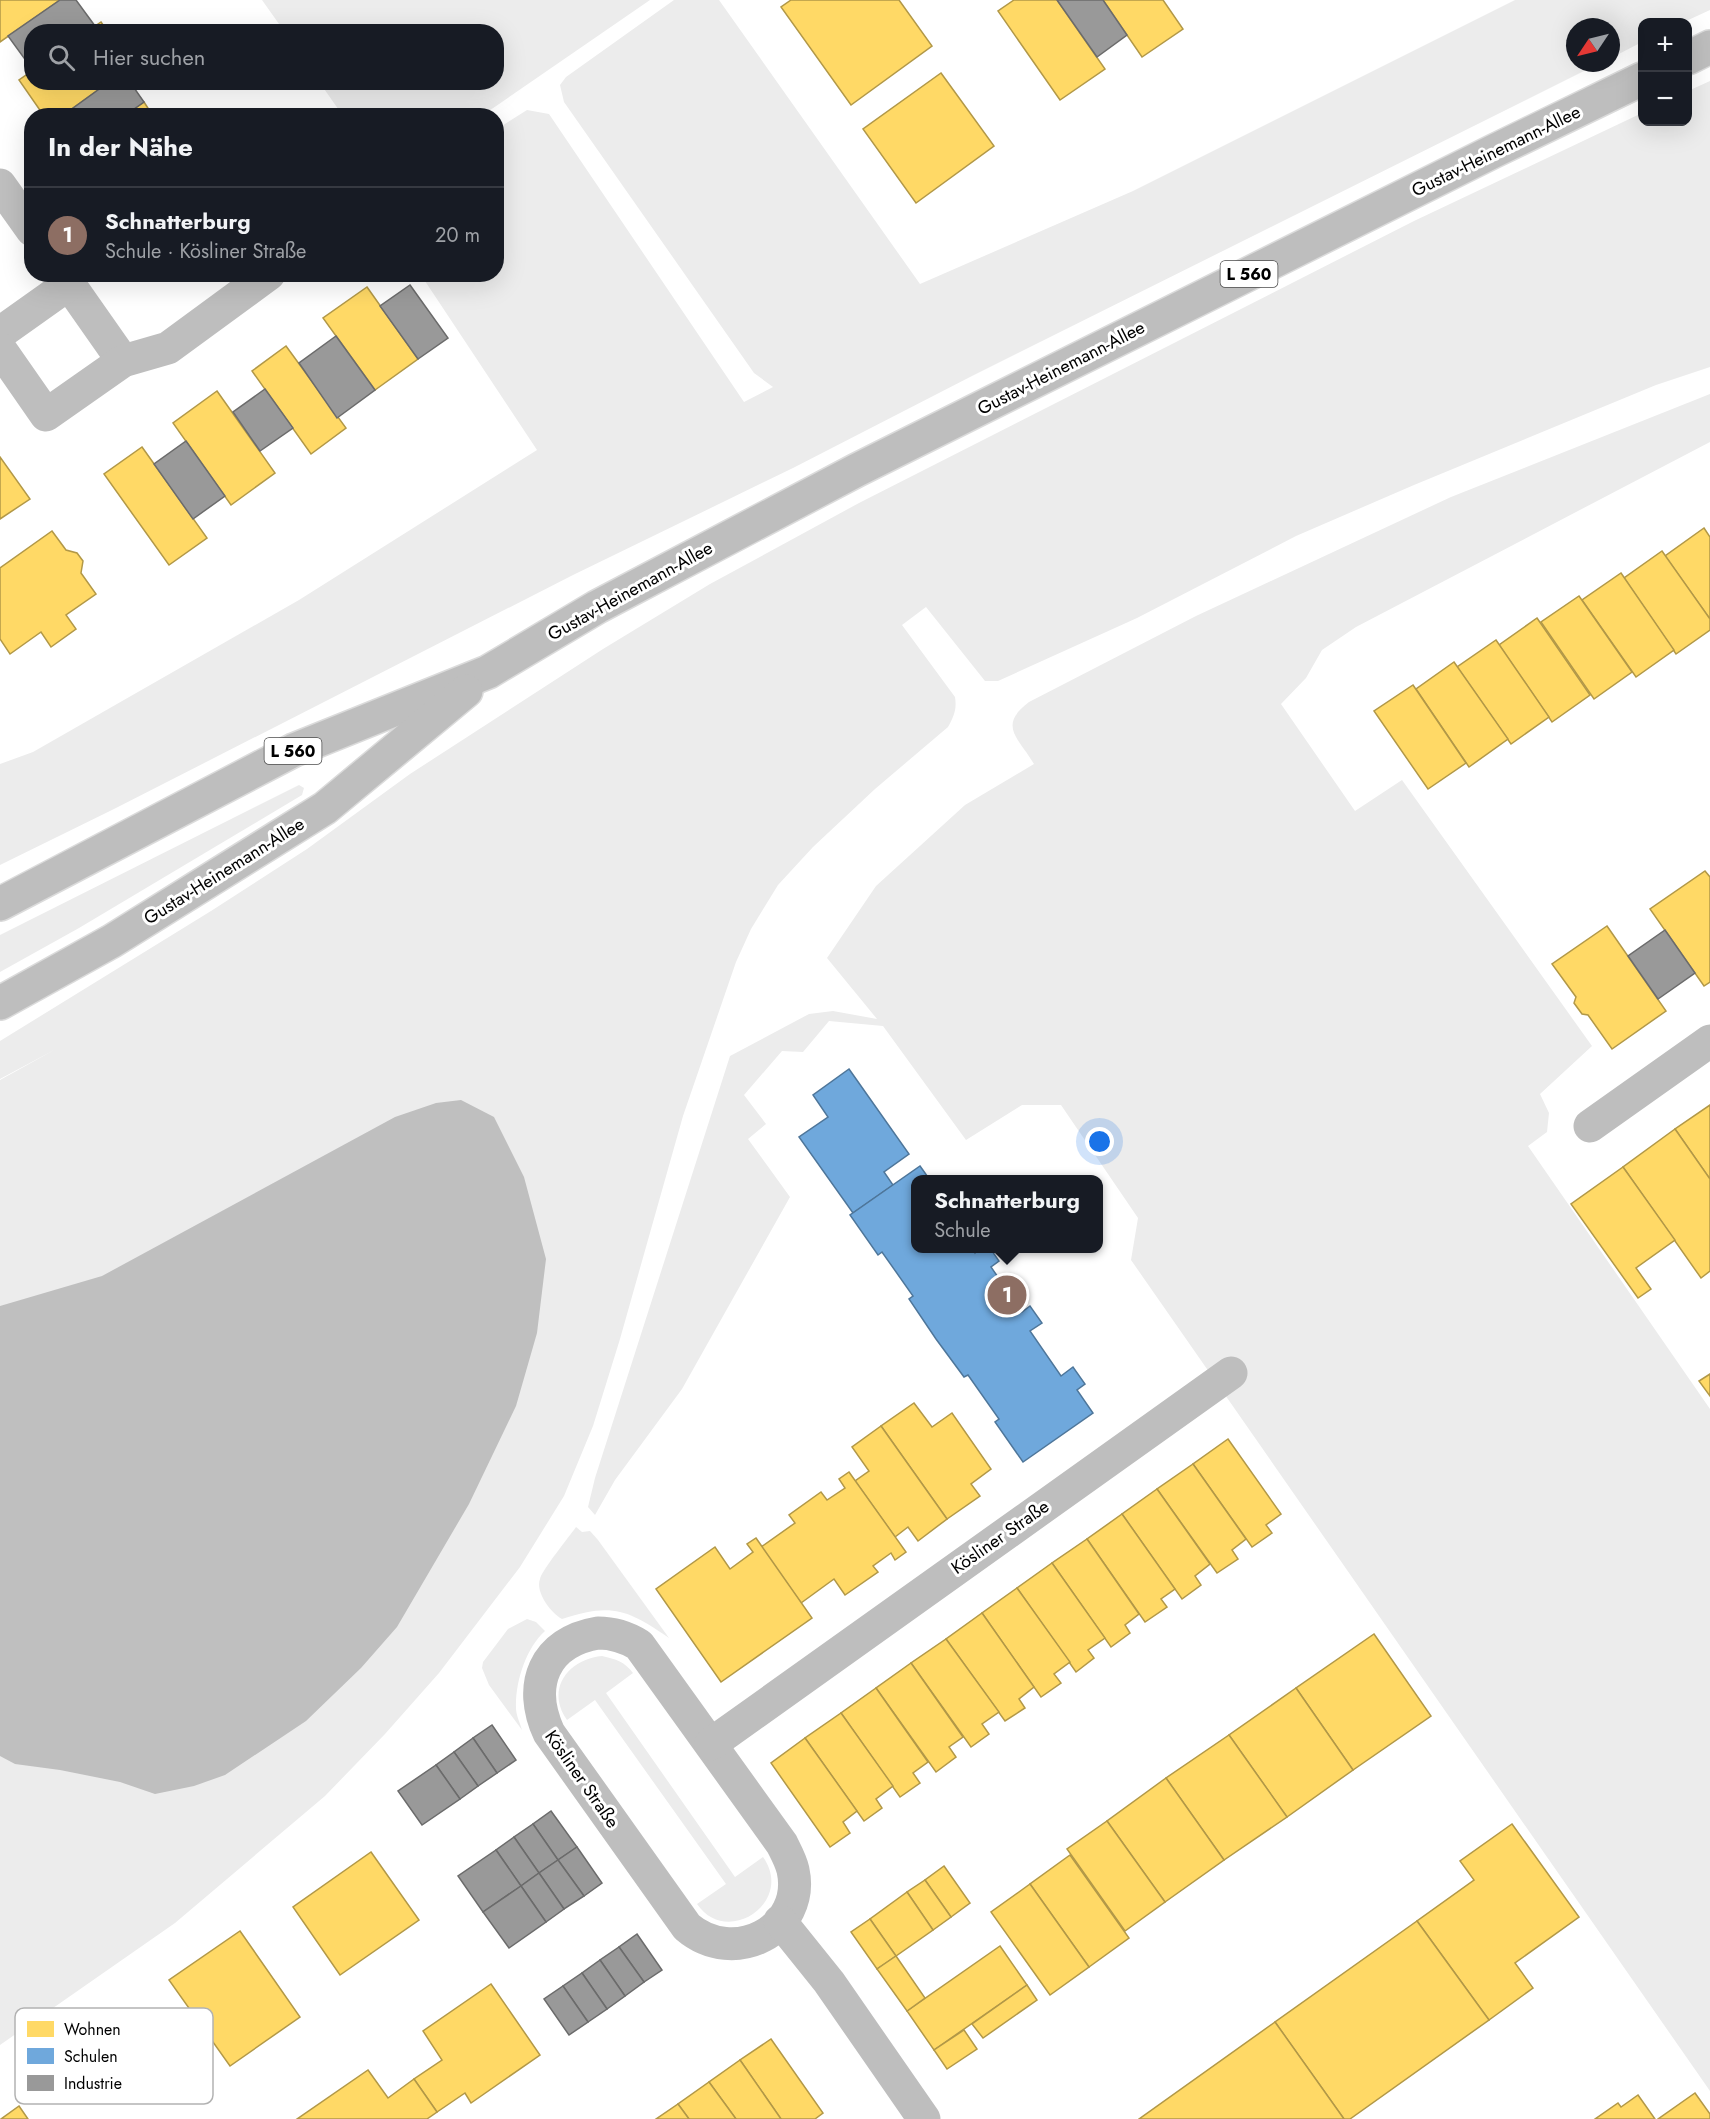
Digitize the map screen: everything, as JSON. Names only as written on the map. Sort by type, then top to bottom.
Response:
[{"type":"street","points":[[1692,56],[1710,47]]},
{"type":"street","name":"Gustav-Heinemann-Allee","points":[[0,904],[294,750],[488,672],[597,607],[857,470],[1638,81]]},
{"type":"street","points":[[0,185],[24,219]]},
{"type":"street","points":[[0,333],[62,282]]},
{"type":"street","points":[[68,282],[123,361]]},
{"type":"street","points":[[0,349],[46,415],[123,361],[168,348],[258,282]]},
{"type":"street","name":"Gustav-Heinemann-Allee","points":[[0,1004],[112,941],[326,808],[488,672]]},
{"type":"street","points":[[1590,1126],[1710,1041]]},
{"type":"street","name":"Kösliner Straße","points":[[711,1744],[1230,1373]]},
{"type":"street","name":"Kösliner Straße","points":[[613,1633],[639,1645],[651,1659],[789,1857],[794,1886],[791,1899],[780,1921],[768,1933],[738,1945],[721,1945],[709,1941],[697,1936],[687,1927],[549,1733],[539,1708],[540,1682],[544,1670],[559,1649],[583,1635],[613,1633]]},
{"type":"street","points":[[780,1921],[829,1982],[924,2119]]},
{"type":"shaded area","points":[[262,0],[650,0],[493,108],[337,108],[325,90],[504,90],[504,24],[279,24]]},
{"type":"shaded area","points":[[674,0],[719,0],[920,284],[1133,191],[1515,0],[1710,0],[1710,10],[1692,18],[1638,18],[1638,44],[1620,53],[1620,18],[1566,18],[1566,72],[1582,72],[972,376],[793,468],[573,575],[0,865],[0,764],[33,752],[299,600],[537,450],[426,282],[504,282],[504,125],[527,110],[549,114],[744,402],[773,387],[754,373],[564,102],[560,85],[566,77]]},
{"type":"shaded area","points":[[1710,81],[1710,367],[1656,385],[1296,536],[1137,618],[998,681],[985,681],[926,607],[902,625],[955,697],[956,705],[953,716],[948,727],[875,789],[813,847],[778,885],[751,929],[736,962],[683,1116],[593,1426],[564,1496],[520,1567],[439,1673],[385,1734],[325,1796],[175,1923],[53,2008],[15,2008],[15,2035],[0,2045],[0,1080],[56,1049],[0,1079],[0,1041],[211,911],[307,849],[410,774],[603,649],[710,584],[859,503],[1414,221],[1638,115],[1638,126],[1692,126],[1692,89]]},
{"type":"shaded area","points":[[1710,394],[1710,442],[1356,627],[1322,650],[1306,678],[1281,704],[1355,811],[1402,780],[1592,1046],[1540,1094],[1549,1113],[1547,1132],[1528,1146],[1710,1409],[1710,2091],[1131,1260],[1138,1218],[1061,1105],[1022,1105],[966,1140],[883,1026],[829,1021],[803,1052],[782,1051],[744,1095],[766,1124],[748,1139],[790,1197],[682,1389],[615,1480],[595,1515],[588,1507],[595,1478],[730,1056],[809,1014],[833,1011],[877,1019],[827,958],[876,886],[965,805],[1034,764],[1014,732],[1014,718],[1019,710],[1029,702],[1196,616],[1451,497]]},
{"type":"shaded area","points":[[299,785],[304,788],[302,795],[79,928],[0,972],[0,935]]},
{"type":"shaded area","points":[[461,1100],[494,1117],[524,1177],[546,1259],[537,1333],[516,1406],[469,1504],[397,1627],[361,1668],[306,1721],[225,1775],[194,1786],[155,1794],[120,1782],[15,1764],[0,1756],[0,1306],[102,1276],[395,1117],[436,1103]]},
{"type":"shaded area","points":[[576,1527],[582,1532],[590,1531],[598,1540],[669,1638],[630,1615],[618,1612],[593,1611],[562,1619],[553,1612],[542,1596],[540,1579],[550,1561]]},
{"type":"shaded area","points":[[527,1619],[536,1622],[545,1631],[527,1656],[517,1687],[516,1708],[522,1730],[489,1685],[482,1668],[483,1662],[508,1629]]},
{"type":"shaded area","points":[[602,1656],[620,1662],[633,1673],[606,1693],[735,1877],[763,1857],[771,1874],[770,1890],[764,1903],[753,1914],[740,1920],[724,1922],[710,1916],[697,1904],[726,1884],[595,1700],[567,1720],[559,1697],[564,1678],[580,1663]]},
{"type":"building: Wohnen","points":[[0,0],[60,0],[24,24],[0,42]]},
{"type":"building: Wohnen","points":[[791,0],[899,0],[932,46],[851,105],[781,7]]},
{"type":"building: Wohnen","points":[[1014,0],[1057,0],[1105,69],[1060,100],[998,11]]},
{"type":"building: Wohnen","points":[[1103,0],[1163,0],[1183,29],[1142,57]]},
{"type":"building: Wohnen","points":[[941,73],[994,146],[916,203],[863,129]]},
{"type":"building: Wohnen","points":[[24,77],[24,87],[19,80]]},
{"type":"building: Wohnen","points":[[26,90],[98,90],[73,108],[38,108]]},
{"type":"building: Wohnen","points":[[144,102],[148,108],[135,108]]},
{"type":"building: Wohnen","points":[[367,287],[418,359],[375,390],[323,318]]},
{"type":"building: Wohnen","points":[[286,346],[346,428],[311,454],[252,371]]},
{"type":"building: Wohnen","points":[[217,391],[275,473],[231,505],[173,423]]},
{"type":"building: Wohnen","points":[[142,447],[207,538],[169,565],[104,474]]},
{"type":"building: Wohnen","points":[[0,457],[30,499],[0,519]]},
{"type":"building: Wohnen","points":[[1704,528],[1710,537],[1710,619],[1665,556]]},
{"type":"building: Wohnen","points":[[52,531],[66,550],[77,553],[83,561],[81,573],[96,594],[66,615],[76,629],[51,647],[41,632],[10,654],[0,639],[0,568]]},
{"type":"building: Wohnen","points":[[1662,551],[1710,619],[1710,630],[1676,654],[1624,578]]},
{"type":"building: Wohnen","points":[[1621,573],[1674,650],[1636,677],[1582,600]]},
{"type":"building: Wohnen","points":[[1579,596],[1632,672],[1594,699],[1541,622]]},
{"type":"building: Wohnen","points":[[1537,618],[1590,695],[1552,722],[1499,645]]},
{"type":"building: Wohnen","points":[[1496,640],[1549,717],[1511,744],[1457,667]]},
{"type":"building: Wohnen","points":[[1454,662],[1508,739],[1469,767],[1416,689]]},
{"type":"building: Wohnen","points":[[1413,685],[1466,763],[1428,789],[1374,711]]},
{"type":"building: Wohnen","points":[[1705,871],[1710,877],[1710,982],[1704,986],[1650,909]]},
{"type":"building: Wohnen","points":[[1607,926],[1666,1011],[1612,1049],[1588,1015],[1582,1014],[1574,1003],[1576,997],[1552,964]]},
{"type":"building: Wohnen","points":[[1710,1105],[1710,1179],[1675,1129]]},
{"type":"building: Wohnen","points":[[1675,1129],[1710,1179],[1710,1271],[1701,1278],[1623,1167]]},
{"type":"building: Wohnen","points":[[1623,1167],[1675,1240],[1636,1268],[1651,1289],[1638,1298],[1571,1204]]},
{"type":"building: Wohnen","points":[[1710,1374],[1710,1396],[1699,1381]]},
{"type":"building: Wohnen","points":[[914,1403],[932,1427],[952,1413],[991,1469],[971,1484],[980,1496],[947,1519],[881,1426]]},
{"type":"building: Wohnen","points":[[881,1426],[947,1519],[918,1541],[908,1527],[895,1537],[855,1481],[869,1471],[852,1447]]},
{"type":"building: Wohnen","points":[[1228,1439],[1281,1514],[1266,1525],[1272,1533],[1252,1547],[1193,1464]]},
{"type":"building: Wohnen","points":[[1193,1464],[1246,1539],[1232,1550],[1238,1559],[1217,1573],[1157,1489]]},
{"type":"building: Wohnen","points":[[849,1472],[906,1552],[895,1560],[891,1553],[873,1566],[878,1572],[845,1595],[834,1579],[801,1603],[761,1547],[795,1523],[789,1515],[821,1492],[827,1500],[845,1488],[839,1479]]},
{"type":"building: Wohnen","points":[[1157,1489],[1210,1564],[1195,1576],[1201,1585],[1182,1599],[1122,1514]]},
{"type":"building: Wohnen","points":[[1122,1514],[1175,1589],[1161,1599],[1167,1607],[1145,1622],[1087,1539]]},
{"type":"building: Wohnen","points":[[756,1538],[812,1618],[721,1682],[656,1589],[715,1547],[730,1569],[753,1552],[747,1544]]},
{"type":"building: Wohnen","points":[[1087,1539],[1139,1614],[1125,1625],[1130,1633],[1111,1647],[1052,1563]]},
{"type":"building: Wohnen","points":[[1052,1563],[1105,1638],[1088,1650],[1094,1658],[1076,1672],[1017,1588]]},
{"type":"building: Wohnen","points":[[1017,1588],[1070,1662],[1054,1674],[1061,1683],[1041,1697],[982,1613]]},
{"type":"building: Wohnen","points":[[982,1613],[1034,1687],[1019,1699],[1025,1708],[1005,1721],[946,1639]]},
{"type":"building: Wohnen","points":[[1374,1634],[1431,1716],[1353,1770],[1296,1688]]},
{"type":"building: Wohnen","points":[[946,1639],[999,1712],[982,1724],[989,1734],[971,1747],[911,1663]]},
{"type":"building: Wohnen","points":[[911,1663],[963,1737],[949,1747],[956,1757],[936,1772],[876,1688]]},
{"type":"building: Wohnen","points":[[876,1688],[928,1762],[913,1773],[920,1783],[900,1797],[841,1713]]},
{"type":"building: Wohnen","points":[[1296,1688],[1353,1770],[1287,1817],[1229,1735]]},
{"type":"building: Wohnen","points":[[841,1713],[893,1786],[876,1799],[882,1808],[864,1821],[805,1738]]},
{"type":"building: Wohnen","points":[[1229,1735],[1287,1817],[1224,1860],[1166,1778]]},
{"type":"building: Wohnen","points":[[805,1738],[857,1811],[843,1822],[850,1833],[830,1847],[771,1763]]},
{"type":"building: Wohnen","points":[[1166,1778],[1224,1860],[1165,1902],[1107,1821]]},
{"type":"building: Wohnen","points":[[1107,1821],[1165,1902],[1125,1931],[1067,1849]]},
{"type":"building: Wohnen","points":[[1512,1824],[1579,1917],[1515,1963],[1533,1988],[1489,2020],[1417,1921],[1474,1880],[1460,1861]]},
{"type":"building: Wohnen","points":[[371,1852],[419,1920],[340,1975],[293,1907]]},
{"type":"building: Wohnen","points":[[1070,1855],[1129,1938],[1089,1967],[1030,1884]]},
{"type":"building: Wohnen","points":[[944,1866],[970,1903],[951,1917],[925,1880]]},
{"type":"building: Wohnen","points":[[925,1880],[951,1917],[933,1930],[907,1892]]},
{"type":"building: Wohnen","points":[[1030,1884],[1089,1967],[1050,1995],[991,1912]]},
{"type":"building: Wohnen","points":[[907,1892],[933,1930],[896,1956],[870,1919]]},
{"type":"building: Wohnen","points":[[870,1919],[896,1956],[877,1969],[851,1932]]},
{"type":"building: Wohnen","points":[[1417,1921],[1489,2020],[1350,2119],[1344,2119],[1275,2022]]},
{"type":"building: Wohnen","points":[[240,1931],[300,2017],[230,2066],[213,2042],[213,2008],[189,2008],[169,1980]]},
{"type":"building: Wohnen","points":[[1000,1946],[1027,1985],[934,2050],[907,2011]]},
{"type":"building: Wohnen","points":[[896,1956],[925,1998],[907,2011],[877,1969]]},
{"type":"building: Wohnen","points":[[491,1984],[540,2055],[471,2103],[465,2093],[437,2112],[414,2079],[442,2060],[423,2031]]},
{"type":"building: Wohnen","points":[[1027,1985],[1037,2000],[983,2038],[972,2024]]},
{"type":"building: Wohnen","points":[[1275,2022],[1344,2119],[1139,2119]]},
{"type":"building: Wohnen","points":[[964,2030],[977,2049],[947,2069],[934,2050]]},
{"type":"building: Wohnen","points":[[771,2039],[823,2113],[815,2119],[781,2119],[740,2060]]},
{"type":"building: Wohnen","points":[[740,2060],[781,2119],[736,2119],[709,2082]]},
{"type":"building: Wohnen","points":[[368,2070],[388,2098],[414,2079],[437,2112],[427,2119],[297,2119]]},
{"type":"building: Wohnen","points":[[709,2082],[736,2119],[689,2119],[678,2104]]},
{"type":"building: Wohnen","points":[[1695,2093],[1710,2114],[1710,2119],[1658,2119]]},
{"type":"building: Wohnen","points":[[1638,2095],[1655,2119],[1595,2119],[1618,2103],[1621,2107]]},
{"type":"building: Wohnen","points":[[678,2104],[689,2119],[656,2119]]},
{"type":"building: Wohnen","points":[[19,2106],[28,2119],[1,2119]]},
{"type":"building: Schulen","points":[[849,1069],[909,1154],[884,1172],[893,1185],[853,1213],[799,1137],[828,1117],[813,1095]]},
{"type":"building: Schulen","points":[[920,1166],[926,1175],[911,1175],[911,1253],[993,1253],[999,1261],[991,1267],[1022,1312],[1030,1306],[1042,1323],[1030,1331],[1061,1376],[1073,1367],[1085,1384],[1077,1390],[1093,1413],[1023,1462],[995,1422],[999,1419],[968,1375],[964,1377],[909,1299],[913,1296],[882,1252],[878,1255],[850,1215]]},
{"type":"building: Industrie","points":[[60,0],[76,0],[94,24],[25,24]]},
{"type":"building: Industrie","points":[[1057,0],[1103,0],[1127,35],[1097,57]]},
{"type":"building: Industrie","points":[[24,25],[24,58],[8,36]]},
{"type":"building: Industrie","points":[[98,90],[136,90],[144,102],[135,108],[73,108]]},
{"type":"building: Industrie","points":[[410,285],[448,338],[418,359],[380,306]]},
{"type":"building: Industrie","points":[[336,336],[375,390],[337,418],[299,363]]},
{"type":"building: Industrie","points":[[265,389],[293,428],[260,451],[233,412]]},
{"type":"building: Industrie","points":[[186,441],[225,496],[193,519],[154,464]]},
{"type":"building: Industrie","points":[[1665,930],[1695,973],[1658,999],[1628,956]]},
{"type":"building: Industrie","points":[[492,1725],[516,1760],[497,1773],[473,1738]]},
{"type":"building: Industrie","points":[[473,1738],[497,1773],[478,1786],[454,1752]]},
{"type":"building: Industrie","points":[[454,1752],[478,1786],[460,1799],[436,1765]]},
{"type":"building: Industrie","points":[[436,1765],[460,1799],[422,1825],[398,1791]]},
{"type":"building: Industrie","points":[[551,1811],[577,1847],[558,1860],[533,1824]]},
{"type":"building: Industrie","points":[[533,1824],[558,1860],[539,1873],[514,1837]]},
{"type":"building: Industrie","points":[[514,1837],[539,1873],[521,1886],[496,1850]]},
{"type":"building: Industrie","points":[[577,1847],[602,1883],[584,1896],[558,1860]]},
{"type":"building: Industrie","points":[[496,1850],[521,1886],[483,1912],[458,1876]]},
{"type":"building: Industrie","points":[[558,1860],[584,1896],[564,1909],[539,1873]]},
{"type":"building: Industrie","points":[[539,1873],[564,1909],[546,1922],[521,1886]]},
{"type":"building: Industrie","points":[[521,1886],[546,1922],[509,1948],[483,1912]]},
{"type":"building: Industrie","points":[[637,1934],[662,1970],[644,1982],[619,1947]]},
{"type":"building: Industrie","points":[[619,1947],[644,1982],[625,1996],[600,1960]]},
{"type":"building: Industrie","points":[[600,1960],[625,1996],[607,2009],[582,1973]]},
{"type":"building: Industrie","points":[[582,1973],[607,2009],[588,2022],[563,1986]]},
{"type":"building: Industrie","points":[[563,1986],[588,2022],[569,2035],[544,1999]]},
{"type":"place","name":"Schnatterburg","points":[[1007,1295]]}]
